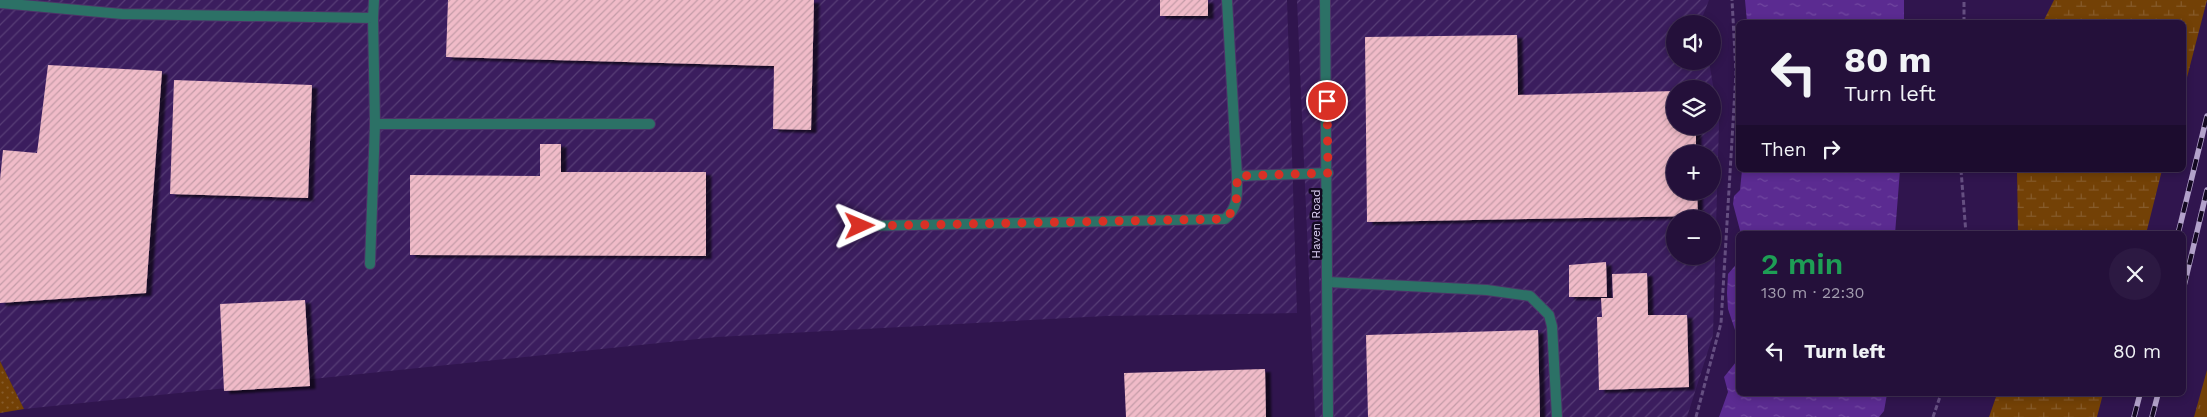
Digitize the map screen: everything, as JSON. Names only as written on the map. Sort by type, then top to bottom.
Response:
[{"type":"street","points":[[370,264],[375,124],[374,0]]},
{"type":"street","points":[[860,226],[1225,219],[1233,212],[1236,202],[1237,176],[1227,0]]},
{"type":"street","name":"Haven Road","points":[[1325,0],[1328,173],[1328,417]]},
{"type":"street","points":[[0,4],[122,14],[373,18]]},
{"type":"street","points":[[375,124],[650,124]]},
{"type":"street","points":[[1237,176],[1328,173]]},
{"type":"street","points":[[1328,282],[1487,290],[1530,296],[1550,315],[1557,417]]},
{"type":"path","points":[[1696,417],[1721,323],[1736,73],[1732,0]]},
{"type":"path","points":[[1964,0],[1964,20]]},
{"type":"path","points":[[1960,172],[1966,231]]},
{"type":"path","points":[[1933,417],[1940,396]]},
{"type":"shaded area","points":[[0,0],[1287,0],[1297,313],[1106,316],[717,337],[24,409],[0,361]]},
{"type":"shaded area","points":[[1297,0],[1709,0],[1703,15],[1666,15],[1666,70],[1710,70],[1712,80],[1666,80],[1666,135],[1719,135],[1718,145],[1666,145],[1666,200],[1717,200],[1717,210],[1666,210],[1666,265],[1715,265],[1713,335],[1687,417],[1315,417]]},
{"type":"green space","points":[[2054,0],[2207,0],[2186,81],[2186,20],[2044,20]]},
{"type":"green space","points":[[2017,172],[2162,172],[2147,231],[2018,231]]},
{"type":"green space","points":[[0,361],[24,409],[0,413]]},
{"type":"green space","points":[[2207,370],[2207,417],[2194,417]]},
{"type":"green space","points":[[1996,396],[2102,396],[2097,417],[1989,417]]},
{"type":"water","points":[[1745,0],[1904,0],[1904,20],[1747,20]]},
{"type":"water","points":[[1742,172],[1900,172],[1895,231],[1740,231],[1733,204],[1734,196],[1740,190]]},
{"type":"water","points":[[1736,265],[1736,333],[1728,309],[1728,274]]},
{"type":"water","points":[[1736,362],[1736,396],[1887,396],[1884,411],[1879,417],[1719,417],[1728,392],[1724,377]]},
{"type":"building","points":[[448,0],[814,0],[811,130],[773,129],[774,66],[446,57]]},
{"type":"building","points":[[1160,0],[1208,0],[1208,16],[1160,16]]},
{"type":"building","points":[[1517,35],[1518,95],[1666,91],[1666,135],[1696,135],[1696,145],[1666,145],[1666,200],[1697,200],[1698,210],[1666,210],[1666,217],[1367,222],[1365,37]]},
{"type":"building","points":[[48,65],[162,71],[146,293],[0,303],[0,180],[3,150],[37,153]]},
{"type":"building","points":[[174,80],[312,85],[308,198],[170,194]]},
{"type":"building","points":[[540,144],[561,144],[561,172],[706,172],[706,256],[410,255],[410,175],[540,176]]},
{"type":"building","points":[[1606,262],[1607,297],[1569,297],[1569,265]]},
{"type":"building","points":[[1647,273],[1648,315],[1687,315],[1689,387],[1599,390],[1597,317],[1602,317],[1601,298],[1613,298],[1612,274]]},
{"type":"building","points":[[305,300],[310,386],[224,391],[220,304]]},
{"type":"building","points":[[1538,330],[1540,417],[1368,417],[1366,335]]},
{"type":"building","points":[[1265,369],[1266,417],[1126,417],[1124,373]]},
{"type":"railway","points":[[2179,231],[2207,116]]},
{"type":"railway","points":[[2186,278],[2207,190]]},
{"type":"railway","points":[[2134,417],[2139,396]]},
{"type":"railway","points":[[2152,417],[2157,396]]},
{"type":"route","points":[[860,226],[1225,219],[1233,212],[1236,202],[1237,176],[1328,173],[1327,101]]}]
